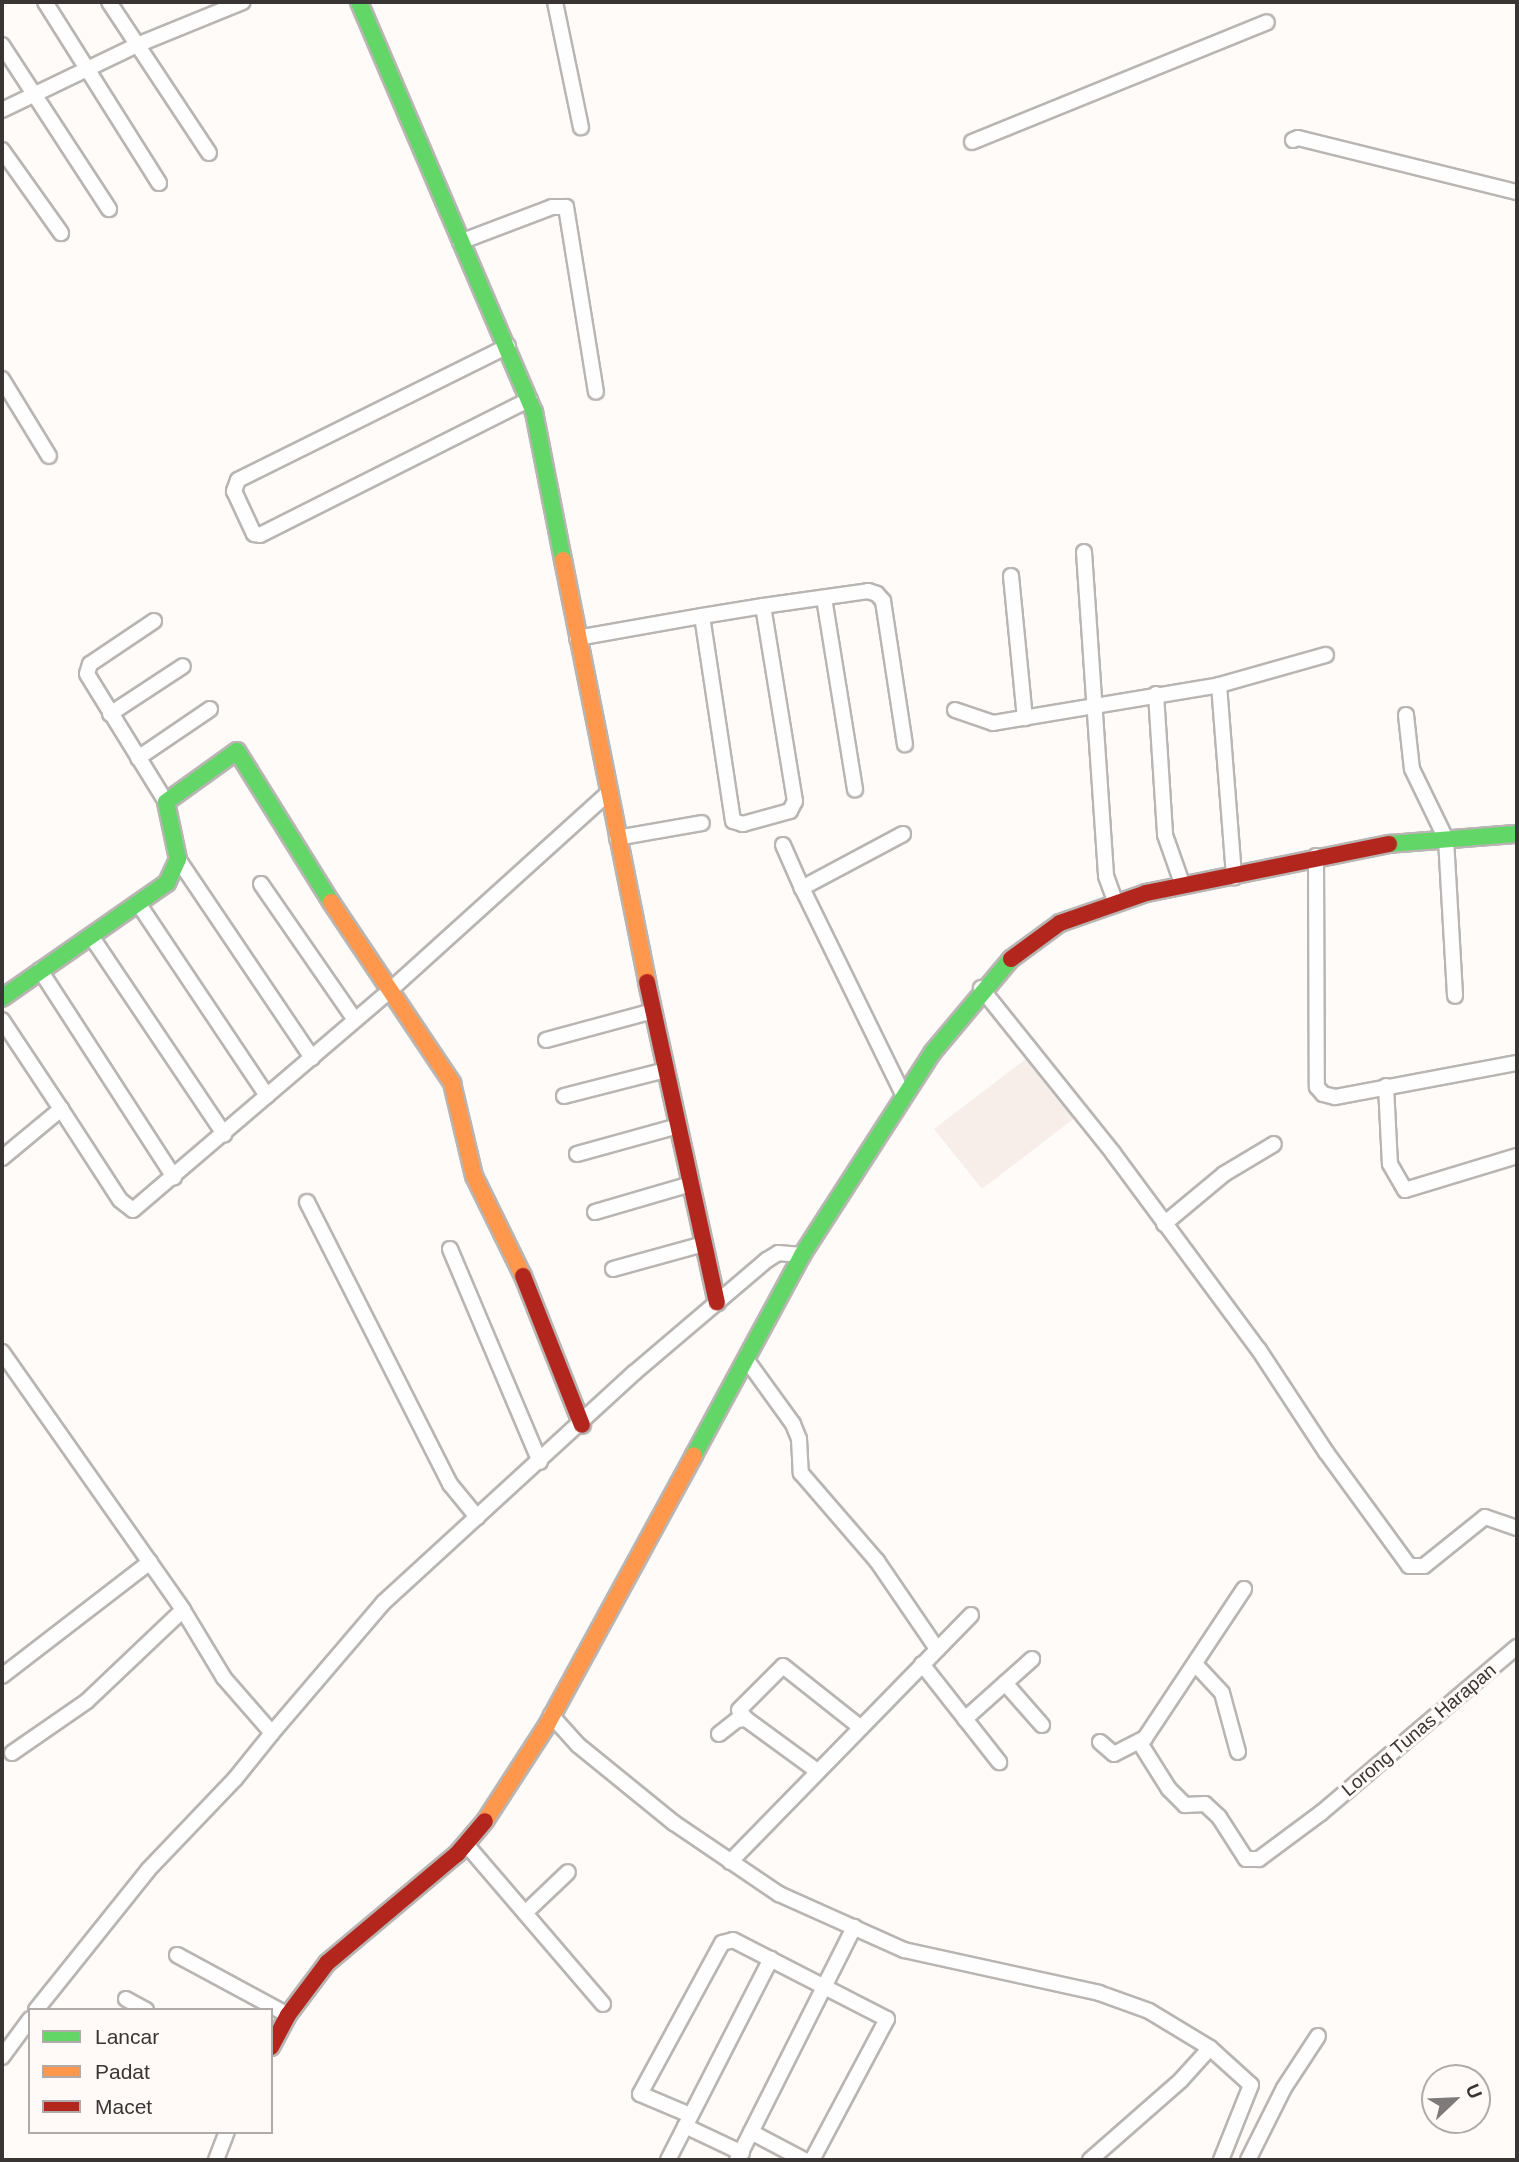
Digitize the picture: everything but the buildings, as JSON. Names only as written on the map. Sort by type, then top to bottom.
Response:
[{"type":"street","points":[[45,2],[159,183]]},
{"type":"street","points":[[109,2],[209,153]]},
{"type":"street","points":[[2,110],[32,93],[137,45],[243,2]]},
{"type":"street","points":[[359,2],[460,242],[530,399],[617,838],[717,1302]]},
{"type":"street","points":[[555,2],[582,127]]},
{"type":"street","points":[[972,142],[1267,22]]},
{"type":"street","points":[[2,45],[109,209]]},
{"type":"street","points":[[1293,140],[1298,138],[1517,192]]},
{"type":"street","points":[[2,150],[61,233]]},
{"type":"street","points":[[460,242],[552,206],[566,207],[596,392]]},
{"type":"street","points":[[508,346],[238,480],[232,486],[234,491],[254,534],[260,535],[530,399]]},
{"type":"street","points":[[2,379],[50,456]]},
{"type":"street","points":[[1084,552],[1091,705],[1106,876],[1115,901]]},
{"type":"street","points":[[1011,576],[1025,718]]},
{"type":"street","points":[[577,638],[868,591],[883,601],[905,744]]},
{"type":"street","points":[[824,597],[855,790]]},
{"type":"street","points":[[702,616],[733,821],[743,824],[783,813],[795,806],[763,606]]},
{"type":"street","points":[[155,621],[90,664],[90,683],[166,802],[178,859],[312,1058]]},
{"type":"street","points":[[955,710],[982,722],[1025,718],[1219,685],[1326,655]]},
{"type":"street","points":[[110,715],[183,666]]},
{"type":"street","points":[[1219,685],[1234,877]]},
{"type":"street","points":[[1156,694],[1165,835],[1183,886]]},
{"type":"street","points":[[138,758],[210,709]]},
{"type":"street","points":[[1406,715],[1412,769],[1447,839],[1455,996]]},
{"type":"street","points":[[166,802],[236,751],[388,992],[452,1083],[474,1176],[519,1265],[582,1424]]},
{"type":"street","points":[[2,1020],[126,1208],[133,1210],[388,992],[610,792]]},
{"type":"street","points":[[617,838],[702,822]]},
{"type":"street","points":[[802,888],[903,834]]},
{"type":"street","points":[[273,2043],[288,2015],[327,1963],[465,1843],[546,1725],[802,1255],[904,1096],[981,988],[1030,941],[1060,923],[1115,901],[1234,877],[1364,846],[1517,834]]},
{"type":"street","points":[[783,845],[904,1096]]},
{"type":"street","points":[[1316,856],[1317,1087],[1335,1097],[1517,1063]]},
{"type":"street","points":[[2,998],[167,883],[178,859]]},
{"type":"street","points":[[261,884],[355,1020]]},
{"type":"street","points":[[138,903],[267,1096]]},
{"type":"street","points":[[91,936],[225,1133]]},
{"type":"street","points":[[40,970],[174,1177]]},
{"type":"street","points":[[981,988],[1259,1350],[1409,1566],[1424,1566],[1485,1517],[1517,1528]]},
{"type":"street","points":[[546,1040],[653,1011]]},
{"type":"street","points":[[564,1096],[666,1070]]},
{"type":"street","points":[[1387,1086],[1390,1164],[1405,1190],[1517,1156]]},
{"type":"street","points":[[2,1158],[61,1109]]},
{"type":"street","points":[[577,1154],[678,1126]]},
{"type":"street","points":[[1164,1224],[1213,1182],[1274,1144]]},
{"type":"street","points":[[595,1212],[691,1184]]},
{"type":"street","points":[[307,1202],[450,1484],[477,1517]]},
{"type":"street","points":[[613,1269],[704,1244]]},
{"type":"street","points":[[450,1249],[540,1462]]},
{"type":"street","points":[[38,2008],[148,1870],[235,1779],[384,1602],[717,1302],[778,1253],[802,1255]]},
{"type":"street","points":[[2,1352],[183,1610],[224,1678],[272,1733]]},
{"type":"street","points":[[746,1359],[793,1424],[799,1439],[801,1473],[877,1561],[937,1649]]},
{"type":"street","points":[[2,1676],[150,1562]]},
{"type":"street","points":[[1100,1742],[1114,1754],[1140,1743],[1196,1665],[1244,1589]]},
{"type":"street","points":[[12,1753],[87,1701],[183,1610]]},
{"type":"street","points":[[730,1862],[971,1615]]},
{"type":"street","name":"Lorong Tunas Harapan","points":[[1140,1743],[1169,1789],[1185,1805],[1205,1804],[1219,1817],[1246,1859],[1259,1860],[1321,1813],[1517,1647]]},
{"type":"street","points":[[965,1719],[1032,1659]]},
{"type":"street","points":[[922,1664],[999,1762]]},
{"type":"street","points":[[1196,1665],[1222,1693],[1238,1752]]},
{"type":"street","points":[[817,1771],[746,1719],[739,1710],[783,1666],[860,1727]]},
{"type":"street","points":[[1005,1683],[1042,1724]]},
{"type":"street","points":[[719,1734],[737,1720],[746,1719]]},
{"type":"street","points":[[546,1725],[578,1745],[730,1862],[779,1894],[904,1950],[1099,1993],[1149,2011],[1210,2048],[1251,2085],[1221,2160]]},
{"type":"street","points":[[465,1843],[603,2004]]},
{"type":"street","points":[[525,1913],[568,1872]]},
{"type":"street","points":[[812,2160],[888,2021],[886,2016],[825,1984],[733,1940],[722,1943],[640,2094],[687,2121],[740,2157],[751,2132],[825,1984],[854,1927]]},
{"type":"street","points":[[177,1955],[264,2006]]},
{"type":"street","points":[[668,2160],[771,1959]]},
{"type":"street","points":[[126,1999],[142,2008]]},
{"type":"street","points":[[273,2009],[288,2015]]},
{"type":"street","points":[[2,2057],[28,2021]]},
{"type":"street","points":[[1255,2157],[1284,2088],[1318,2036]]},
{"type":"street","points":[[1090,2160],[1181,2080],[1210,2048]]},
{"type":"street","points":[[751,2132],[804,2160]]},
{"type":"street","points":[[216,2160],[226,2134]]},
{"type":"shaded area","points":[[1027,1058],[1076,1117],[982,1189],[934,1129]]},
{"type":"traffic: fast","points":[[359,2],[534,412],[563,560]]},
{"type":"traffic: fast","points":[[2,998],[167,883],[178,859],[166,802],[237,751],[331,902]]},
{"type":"traffic: fast","points":[[1389,844],[1517,834]]},
{"type":"traffic: fast","points":[[694,1455],[802,1255],[932,1053],[1011,959]]},
{"type":"traffic: slow","points":[[563,560],[647,982]]},
{"type":"traffic: slow","points":[[331,902],[452,1083],[474,1176],[523,1276]]},
{"type":"traffic: slow","points":[[485,1821],[547,1725],[694,1455]]},
{"type":"traffic: jam","points":[[1011,959],[1060,923],[1146,893],[1389,844]]},
{"type":"traffic: jam","points":[[647,982],[717,1302]]},
{"type":"traffic: jam","points":[[523,1276],[582,1425]]},
{"type":"traffic: jam","points":[[273,2043],[288,2015],[327,1963],[457,1854],[485,1821]]}]
